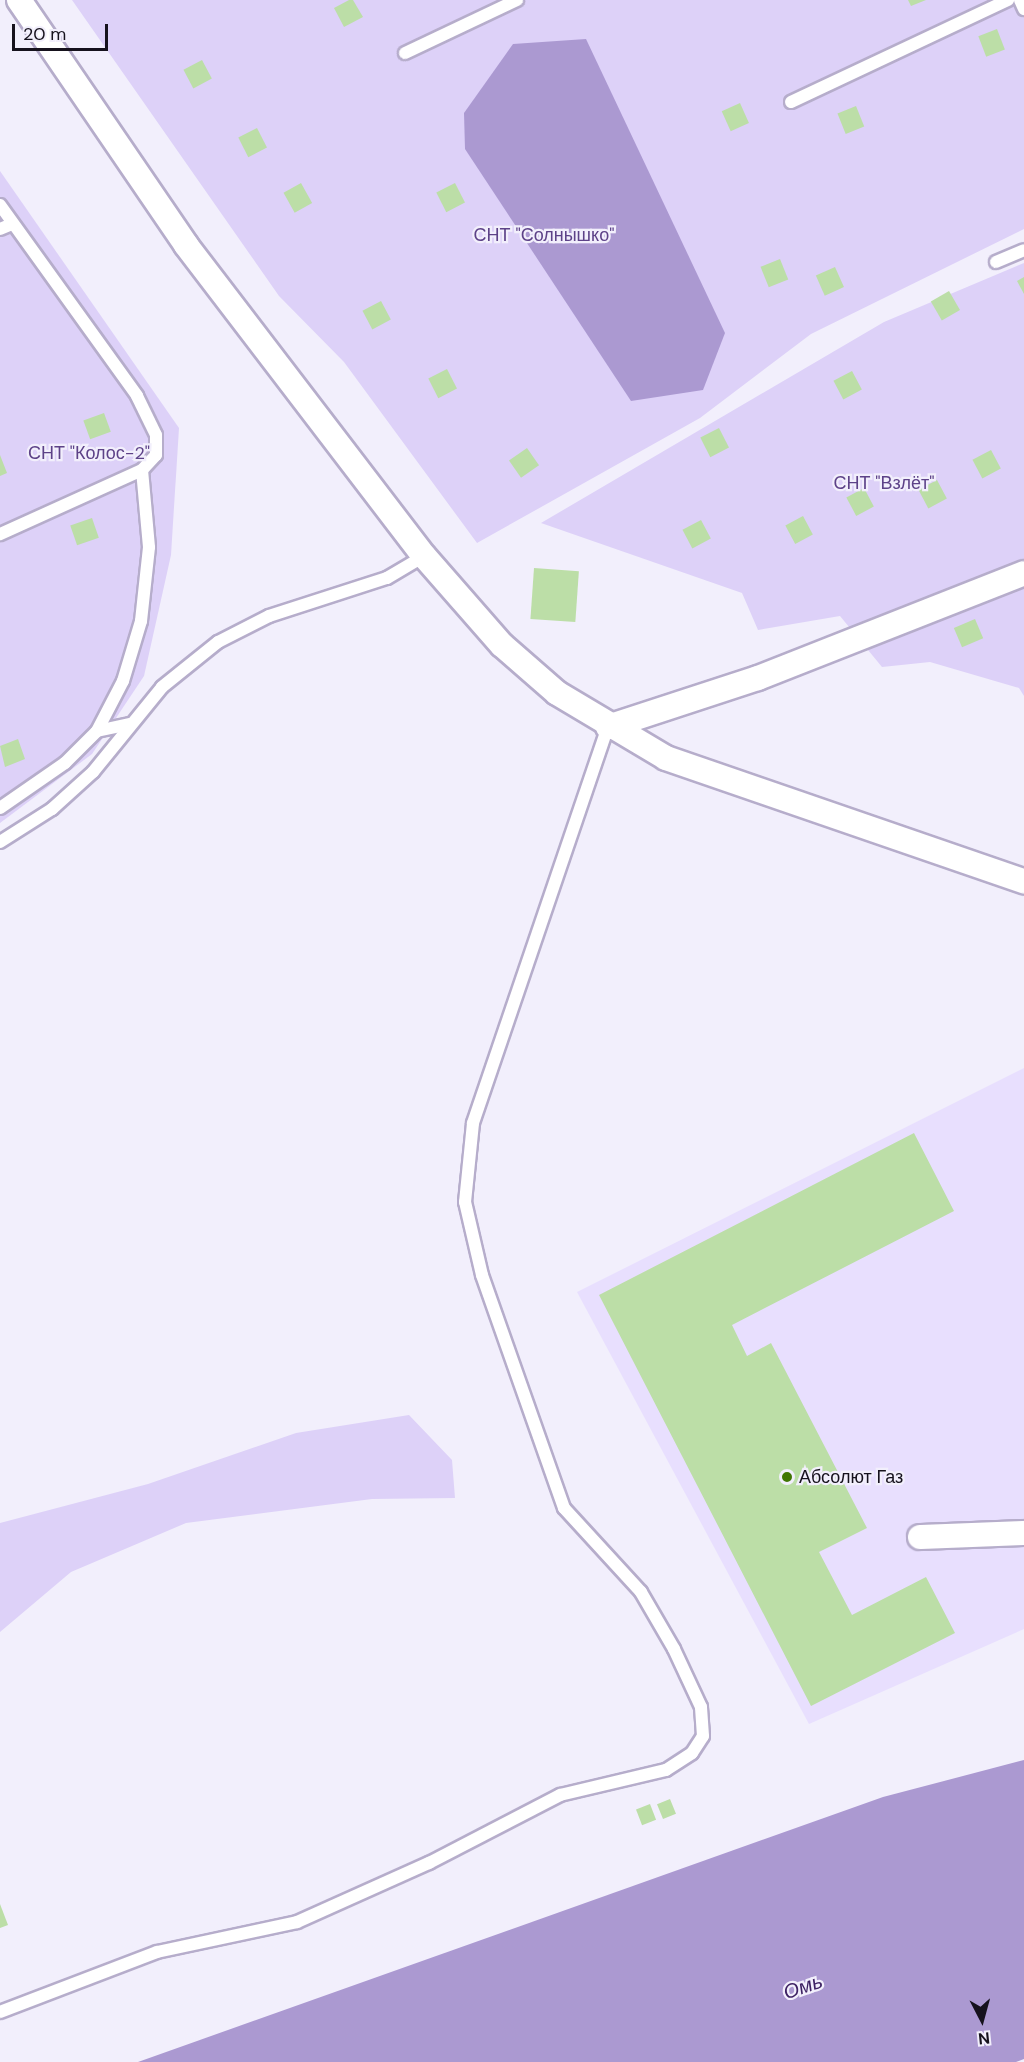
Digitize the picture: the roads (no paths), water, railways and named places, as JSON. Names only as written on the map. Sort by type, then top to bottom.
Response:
[{"type":"street","points":[[19,0],[186,245],[424,556],[502,645],[557,693],[608,727],[666,758],[1024,881]]},
{"type":"street","points":[[608,727],[758,678],[1024,573]]},
{"type":"street","points":[[920,1537],[1024,1533]]},
{"type":"lane","points":[[405,53],[517,0]]},
{"type":"lane","points":[[791,102],[1008,0]]},
{"type":"lane","points":[[1020,0],[1024,9]]},
{"type":"lane","points":[[0,205],[148,416],[156,435],[156,456],[142,470],[0,534]]},
{"type":"lane","points":[[0,229],[12,224]]},
{"type":"lane","points":[[996,262],[1024,250]]},
{"type":"lane","points":[[0,808],[65,763],[97,731],[123,681],[141,621],[148,547],[142,470]]},
{"type":"lane","points":[[0,842],[52,809],[85,779],[162,687],[218,642],[269,616],[387,579],[424,556]]},
{"type":"lane","points":[[97,731],[130,724]]},
{"type":"lane","points":[[0,2012],[157,1952],[297,1922],[429,1863],[560,1795],[666,1770],[692,1753],[703,1736],[701,1707],[674,1649],[641,1592],[564,1508],[482,1275],[465,1202],[473,1123],[608,727]]},
{"type":"water","points":[[586,39],[725,333],[703,390],[631,401],[465,149],[464,113],[513,44]]},
{"type":"water","name":"Омь","points":[[1024,1760],[1024,2059],[1016,2062],[138,2062],[883,1797]]},
{"type":"place","name":"Абсолют Газ","points":[[787,1477]]},
{"type":"park label","name":"СНТ \"Солнышко\"","points":[[544,235]]},
{"type":"park label","name":"СНТ \"Колос-2\"","points":[[89,453]]},
{"type":"park label","name":"СНТ \"Взлёт\"","points":[[884,483]]}]
